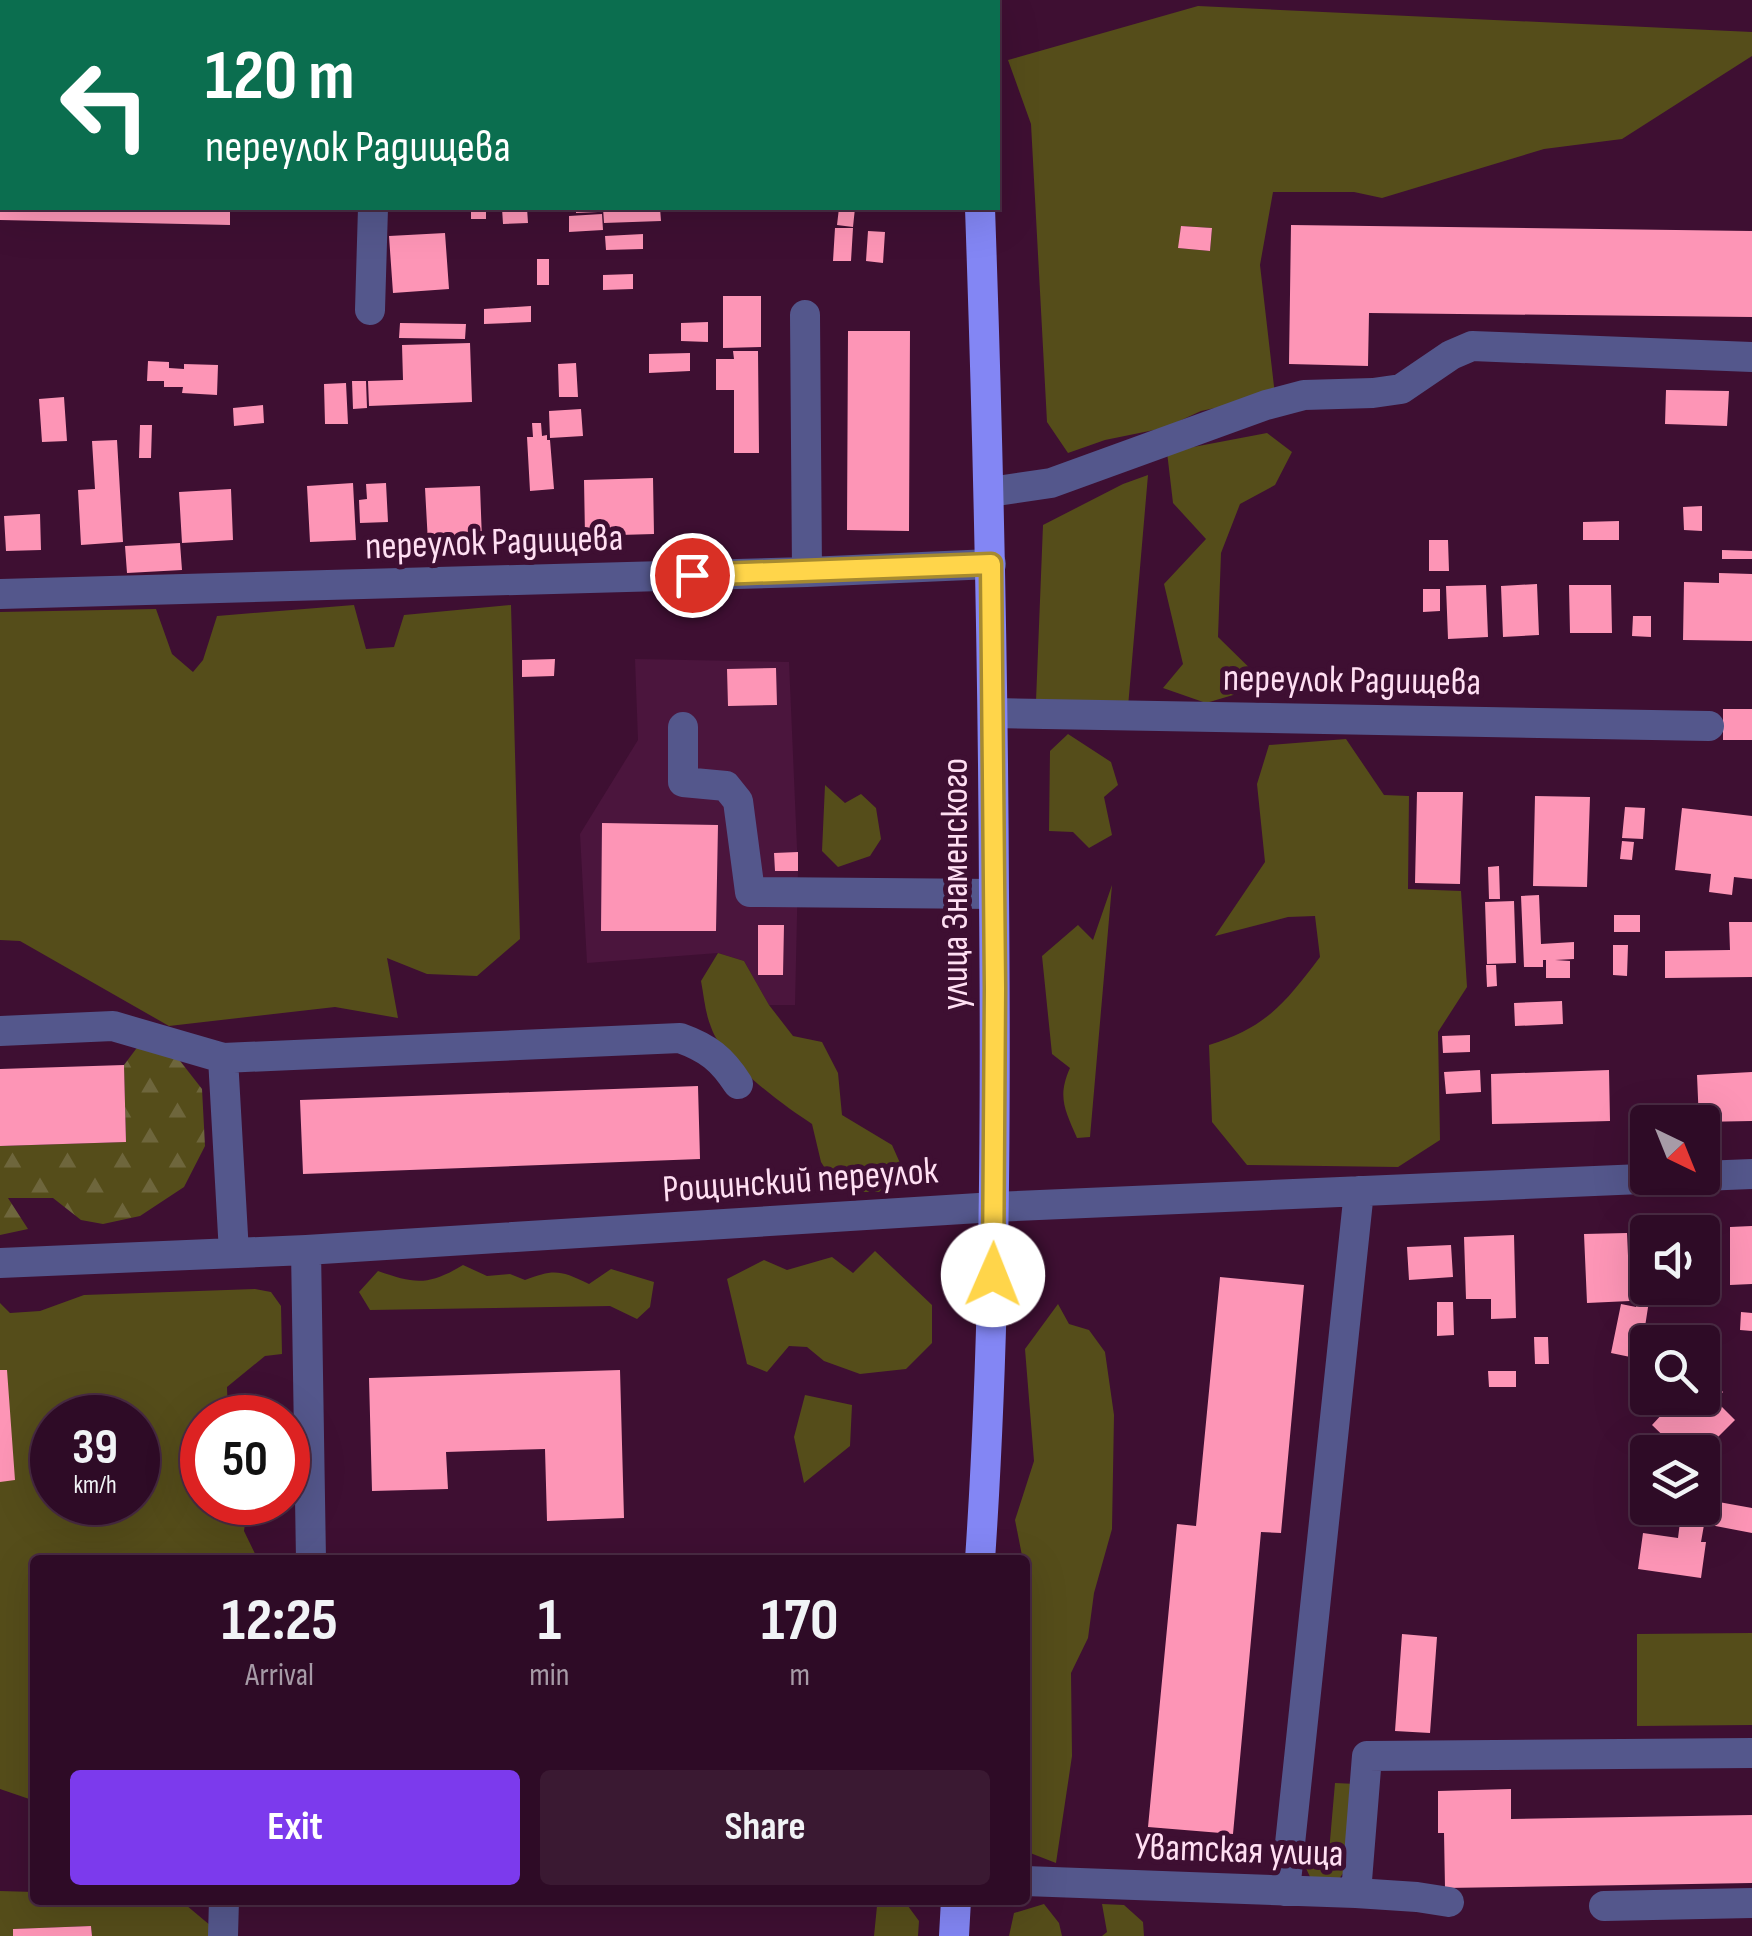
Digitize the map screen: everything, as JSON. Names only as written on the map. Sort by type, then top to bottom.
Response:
[{"type":"main road","name":"улица Знаменского","points":[[980,210],[990,492],[995,1207],[980,1555]]},
{"type":"main road","points":[[954,1936],[956,1905]]},
{"type":"street","points":[[370,310],[373,210]]},
{"type":"street","points":[[805,315],[808,572]]},
{"type":"street","points":[[990,492],[1050,483],[1304,394],[1374,394],[1402,388],[1451,355],[1472,346],[1752,357]]},
{"type":"street","name":"переулок Радищева","points":[[0,594],[991,564]]},
{"type":"street","name":"переулок Радищева","points":[[993,713],[1709,726]]},
{"type":"street","points":[[683,727],[683,782],[726,786],[738,801],[750,892],[994,894]]},
{"type":"street","points":[[0,1031],[112,1026],[223,1058],[680,1038],[704,1046],[723,1060],[738,1084]]},
{"type":"street","points":[[223,1058],[234,1253]]},
{"type":"street","points":[[1720,1175],[1752,1174]]},
{"type":"street","name":"Рощинский переулок","points":[[0,1263],[306,1250],[995,1207],[1630,1179]]},
{"type":"street","points":[[1284,1890],[1359,1191]]},
{"type":"street","points":[[306,1250],[311,1555]]},
{"type":"street","points":[[1356,1894],[1368,1756],[1752,1753]]},
{"type":"street","name":"Уватская улица","points":[[1030,1881],[1416,1896],[1450,1902]]},
{"type":"street","points":[[1604,1906],[1752,1904]]},
{"type":"street","points":[[223,1936],[224,1905]]},
{"type":"shaded area","points":[[635,659],[789,662],[798,871],[795,1005],[769,1005],[744,961],[718,953],[587,963],[580,834],[638,740]]},
{"type":"green space","points":[[1198,6],[1752,32],[1752,56],[1622,139],[1544,149],[1382,198],[1354,192],[1273,192],[1260,265],[1275,395],[1201,411],[1164,428],[1105,440],[1068,453],[1047,422],[1031,124],[1008,60]],"holes":[[[1181,226],[1212,228],[1210,251],[1179,248]]]},
{"type":"green space","points":[[1267,433],[1292,452],[1275,485],[1240,504],[1221,553],[1218,637],[1267,685],[1206,703],[1163,688],[1183,664],[1164,584],[1206,539],[1173,503],[1167,452]]},
{"type":"green space","points":[[1148,475],[1128,707],[1036,701],[1043,525]]},
{"type":"green space","points":[[354,605],[366,649],[394,647],[404,615],[511,605],[520,939],[477,976],[427,974],[387,958],[398,1018],[335,1007],[169,1026],[20,941],[0,940],[0,612],[156,609],[172,654],[193,672],[203,660],[217,616]]},
{"type":"green space","points":[[1068,734],[1111,762],[1118,785],[1104,797],[1112,835],[1089,848],[1073,832],[1049,831],[1050,751]]},
{"type":"green space","points":[[1346,739],[1384,795],[1409,796],[1408,889],[1461,891],[1467,987],[1438,1032],[1440,1140],[1398,1167],[1247,1165],[1212,1122],[1209,1045],[1260,1021],[1296,988],[1320,957],[1315,916],[1288,917],[1215,936],[1265,862],[1257,784],[1269,745]]},
{"type":"green space","points":[[825,785],[845,803],[861,794],[876,808],[881,839],[870,856],[838,867],[822,851]]},
{"type":"green space","points":[[1112,885],[1090,1137],[1077,1138],[1063,1096],[1070,1068],[1052,1054],[1042,956],[1078,925],[1093,940]]},
{"type":"green space","points":[[718,953],[744,961],[769,1005],[793,1036],[822,1042],[838,1073],[842,1115],[892,1145],[904,1172],[879,1192],[840,1192],[821,1162],[812,1124],[755,1081],[717,1040],[707,1016],[701,981]]},
{"type":"green space","points":[[139,1045],[177,1057],[202,1089],[205,1146],[184,1187],[140,1216],[103,1224],[81,1220],[53,1198],[8,1198],[28,1229],[0,1235],[0,1146],[126,1142],[124,1065]]},
{"type":"green space","points":[[875,1251],[932,1305],[932,1343],[906,1369],[860,1374],[824,1361],[807,1347],[789,1346],[767,1372],[747,1364],[727,1279],[764,1260],[787,1270],[832,1257],[853,1273]]},
{"type":"green space","points":[[463,1265],[487,1276],[510,1274],[525,1280],[557,1273],[589,1284],[611,1269],[654,1282],[650,1307],[637,1319],[610,1306],[370,1310],[359,1292],[378,1271],[421,1281],[440,1277]]},
{"type":"green space","points":[[255,1289],[271,1292],[281,1306],[282,1354],[265,1356],[227,1387],[227,1395],[180,1395],[180,1525],[245,1525],[256,1555],[30,1555],[30,1799],[0,1789],[0,1303],[10,1313],[40,1311],[84,1295]]},
{"type":"green space","points":[[1058,1304],[1069,1324],[1089,1330],[1105,1352],[1114,1415],[1112,1529],[1094,1593],[1088,1638],[1071,1673],[1072,1756],[1056,1863],[1030,1853],[1030,1555],[1022,1555],[1015,1520],[1034,1461],[1025,1349]]},
{"type":"green space","points":[[805,1395],[852,1405],[850,1446],[804,1483],[794,1437]]},
{"type":"green space","points":[[1752,1633],[1752,1725],[1637,1726],[1637,1634]]},
{"type":"green space","points":[[1335,1783],[1357,1784],[1344,1872],[1336,1883],[1312,1881],[1304,1864],[1307,1850],[1329,1852]]},
{"type":"green space","points":[[0,1891],[30,1892],[30,1905],[186,1905],[217,1931],[217,1936],[92,1936],[91,1926],[13,1929],[13,1936],[0,1936]]},
{"type":"green space","points":[[1044,1904],[1059,1923],[1062,1936],[1009,1936],[1014,1913]]},
{"type":"green space","points":[[1102,1904],[1124,1905],[1143,1922],[1144,1936],[1102,1936],[1107,1932]]},
{"type":"green space","points":[[877,1906],[908,1906],[919,1921],[918,1936],[874,1936]]},
{"type":"building","points":[[0,210],[230,210],[230,225],[0,220]]},
{"type":"building","points":[[471,210],[486,210],[486,219],[471,219]]},
{"type":"building","points":[[502,210],[527,210],[528,223],[503,224]]},
{"type":"building","points":[[603,210],[660,210],[661,221],[604,223]]},
{"type":"building","points":[[839,210],[855,210],[853,227],[837,225]]},
{"type":"building","points":[[602,214],[603,230],[569,232],[569,216]]},
{"type":"building","points":[[1291,225],[1752,231],[1752,317],[1369,313],[1368,366],[1289,364]]},
{"type":"building","points":[[1181,226],[1212,228],[1210,251],[1178,248]]},
{"type":"building","points":[[835,228],[853,228],[851,261],[833,261]]},
{"type":"building","points":[[868,231],[885,232],[883,263],[866,261]]},
{"type":"building","points":[[445,233],[449,289],[393,293],[389,236]]},
{"type":"building","points":[[643,234],[643,249],[606,250],[605,236]]},
{"type":"building","points":[[537,259],[549,259],[549,285],[537,285]]},
{"type":"building","points":[[633,274],[633,289],[603,290],[603,275]]},
{"type":"building","points":[[723,296],[761,296],[761,347],[723,348]]},
{"type":"building","points":[[531,306],[531,322],[484,324],[484,309]]},
{"type":"building","points":[[708,322],[708,342],[681,341],[681,323]]},
{"type":"building","points":[[400,323],[466,324],[465,339],[399,338]]},
{"type":"building","points":[[848,331],[910,331],[909,531],[847,530]]},
{"type":"building","points":[[470,343],[472,402],[369,406],[368,381],[403,380],[402,345]]},
{"type":"building","points":[[733,351],[758,351],[759,453],[734,453],[734,390],[716,390],[716,359],[734,359]]},
{"type":"building","points":[[690,353],[690,371],[649,373],[649,354]]},
{"type":"building","points":[[148,361],[169,362],[169,368],[184,369],[184,364],[218,365],[217,395],[182,393],[183,387],[164,387],[164,381],[147,381]]},
{"type":"building","points":[[576,363],[578,397],[559,397],[558,364]]},
{"type":"building","points":[[352,381],[366,381],[367,408],[353,409]]},
{"type":"building","points":[[346,383],[348,424],[325,424],[324,384]]},
{"type":"building","points":[[1666,390],[1729,391],[1727,426],[1665,424]]},
{"type":"building","points":[[64,397],[67,441],[42,442],[39,399]]},
{"type":"building","points":[[263,405],[264,423],[234,426],[233,408]]},
{"type":"building","points":[[581,409],[583,436],[550,438],[549,411]]},
{"type":"building","points":[[532,423],[541,423],[542,436],[547,435],[550,440],[554,489],[530,491],[527,437],[533,437]]},
{"type":"building","points":[[140,425],[152,425],[151,458],[139,458]]},
{"type":"building","points":[[117,440],[123,542],[81,545],[78,490],[95,489],[92,441]]},
{"type":"building","points":[[653,478],[654,534],[585,536],[584,480]]},
{"type":"building","points":[[353,483],[356,540],[310,542],[307,486]]},
{"type":"building","points":[[386,483],[388,522],[360,523],[359,500],[367,499],[366,484]]},
{"type":"building","points":[[480,486],[482,540],[428,543],[425,488]]},
{"type":"building","points":[[231,489],[233,540],[182,543],[179,492]]},
{"type":"building","points":[[1702,506],[1702,531],[1684,530],[1683,507]]},
{"type":"building","points":[[40,514],[41,550],[6,551],[4,516]]},
{"type":"building","points":[[1619,521],[1619,540],[1583,540],[1583,522]]},
{"type":"building","points":[[1429,540],[1448,540],[1449,571],[1429,571]]},
{"type":"building","points":[[180,543],[182,570],[127,573],[125,546]]},
{"type":"building","points":[[1722,550],[1752,551],[1752,559],[1722,559]]},
{"type":"building","points":[[1719,573],[1752,574],[1752,641],[1683,640],[1684,582],[1719,583]]},
{"type":"building","points":[[1537,584],[1539,635],[1503,637],[1501,586]]},
{"type":"building","points":[[1486,585],[1488,637],[1448,639],[1446,586]]},
{"type":"building","points":[[1569,585],[1611,585],[1612,633],[1570,633]]},
{"type":"building","points":[[1423,589],[1440,589],[1440,611],[1423,612]]},
{"type":"building","points":[[1633,616],[1651,616],[1651,637],[1632,636]]},
{"type":"building","points":[[555,659],[554,676],[522,677],[522,660]]},
{"type":"building","points":[[776,668],[777,705],[728,706],[727,669]]},
{"type":"building","points":[[1723,709],[1752,709],[1752,740],[1723,740]]},
{"type":"building","points":[[1417,792],[1463,792],[1460,884],[1415,883]]},
{"type":"building","points":[[1535,796],[1590,797],[1587,887],[1533,886]]},
{"type":"building","points":[[1625,807],[1645,808],[1643,839],[1622,838]]},
{"type":"building","points":[[1682,808],[1752,816],[1752,879],[1734,877],[1732,895],[1709,892],[1711,874],[1675,870]]},
{"type":"building","points":[[602,823],[718,825],[716,931],[601,931]]},
{"type":"building","points":[[1622,841],[1634,842],[1632,860],[1620,859]]},
{"type":"building","points":[[798,852],[798,871],[775,871],[774,853]]},
{"type":"building","points":[[1499,866],[1500,899],[1489,899],[1488,867]]},
{"type":"building","points":[[1539,895],[1541,944],[1574,942],[1574,959],[1555,960],[1570,961],[1570,978],[1546,978],[1546,960],[1543,967],[1524,967],[1521,896]]},
{"type":"building","points":[[1514,901],[1516,963],[1487,964],[1485,902]]},
{"type":"building","points":[[1614,915],[1640,915],[1640,932],[1614,932]]},
{"type":"building","points":[[1729,922],[1752,922],[1752,977],[1665,978],[1665,951],[1730,950]]},
{"type":"building","points":[[758,925],[784,925],[783,975],[758,975]]},
{"type":"building","points":[[1613,945],[1628,945],[1627,976],[1613,975]]},
{"type":"building","points":[[1486,965],[1496,965],[1497,986],[1487,987]]},
{"type":"building","points":[[1562,1001],[1563,1024],[1515,1026],[1514,1003]]},
{"type":"building","points":[[1470,1035],[1470,1052],[1443,1053],[1442,1036]]},
{"type":"building","points":[[124,1065],[126,1142],[0,1146],[0,1069]]},
{"type":"building","points":[[1480,1070],[1481,1092],[1446,1094],[1444,1072]]},
{"type":"building","points":[[1609,1070],[1610,1121],[1492,1124],[1491,1074]]},
{"type":"building","points":[[1752,1072],[1752,1121],[1720,1122],[1720,1105],[1698,1105],[1697,1075]]},
{"type":"building","points":[[698,1086],[700,1159],[303,1174],[300,1100]]},
{"type":"building","points":[[1752,1226],[1752,1284],[1730,1285],[1730,1227]]},
{"type":"building","points":[[1627,1233],[1630,1301],[1587,1303],[1584,1234]]},
{"type":"building","points":[[1514,1235],[1516,1318],[1491,1319],[1491,1299],[1466,1299],[1464,1237]]},
{"type":"building","points":[[1451,1245],[1453,1277],[1409,1280],[1407,1247]]},
{"type":"building","points":[[1220,1277],[1304,1285],[1281,1533],[1261,1532],[1233,1834],[1148,1827],[1177,1524],[1196,1526]]},
{"type":"building","points":[[1437,1302],[1453,1302],[1454,1335],[1437,1336]]},
{"type":"building","points":[[1621,1304],[1648,1305],[1645,1325],[1630,1325],[1630,1357],[1611,1353]]},
{"type":"building","points":[[1741,1312],[1752,1313],[1752,1331],[1740,1330]]},
{"type":"building","points":[[1534,1337],[1548,1337],[1549,1364],[1535,1364]]},
{"type":"building","points":[[0,1370],[7,1370],[15,1480],[0,1482]]},
{"type":"building","points":[[620,1370],[624,1518],[547,1521],[545,1449],[446,1452],[448,1489],[372,1491],[369,1378]]},
{"type":"building","points":[[1488,1371],[1516,1371],[1516,1387],[1489,1387]]},
{"type":"building","points":[[1720,1405],[1735,1420],[1720,1435],[1662,1435],[1652,1425],[1661,1415],[1720,1415]]},
{"type":"building","points":[[1720,1502],[1752,1508],[1752,1533],[1710,1525],[1720,1525]]},
{"type":"building","points":[[1680,1525],[1704,1525],[1701,1578],[1638,1569],[1643,1533],[1678,1538]]},
{"type":"building","points":[[1402,1634],[1437,1637],[1430,1733],[1395,1731]]},
{"type":"building","points":[[1511,1789],[1511,1819],[1752,1815],[1752,1883],[1445,1888],[1444,1833],[1438,1833],[1438,1791]]},
{"type":"building","points":[[91,1926],[92,1936],[13,1936],[13,1929]]},
{"type":"route","points":[[692,575],[991,564],[993,1275]]}]
